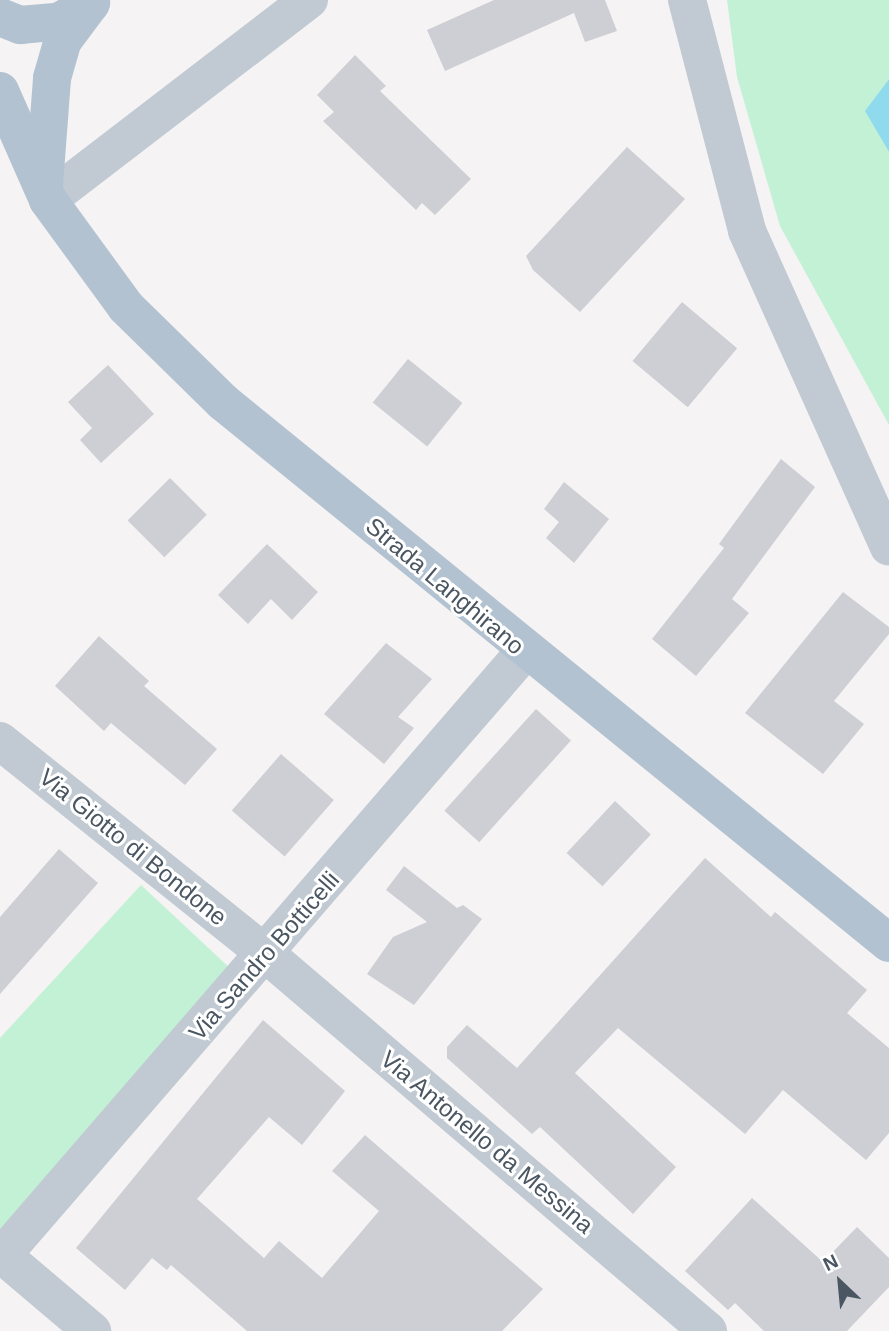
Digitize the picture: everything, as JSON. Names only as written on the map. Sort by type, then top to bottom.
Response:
[{"type":"main road","points":[[46,194],[52,78],[62,42],[92,1]]},
{"type":"main road","points":[[0,17],[20,24],[58,22],[92,1]]},
{"type":"main road","name":"Strada Langhirano","points":[[0,91],[46,194],[125,307],[223,402],[524,651],[889,943]]},
{"type":"street","points":[[46,194],[309,0]]},
{"type":"street","points":[[687,0],[747,231],[889,547]]},
{"type":"street","name":"Via Sandro Botticelli","points":[[1,1255],[266,954],[524,651]]},
{"type":"street","name":"Via Giotto di Bondone","points":[[0,741],[266,954]]},
{"type":"street","name":"Via Antonello da Messina","points":[[266,954],[709,1331]]},
{"type":"street","points":[[1,1255],[92,1331]]},
{"type":"green space","points":[[727,0],[889,0],[889,79],[866,111],[889,152],[889,425],[780,226],[737,77]]},
{"type":"green space","points":[[141,885],[233,971],[0,1233],[0,1038]]},
{"type":"water","points":[[889,79],[889,152],[865,111]]},
{"type":"building","points":[[494,0],[605,0],[617,31],[585,42],[574,13],[445,71],[427,30]]},
{"type":"building","points":[[355,55],[386,86],[380,91],[471,179],[435,215],[422,203],[416,210],[323,121],[334,112],[317,95]]},
{"type":"building","points":[[627,147],[685,199],[580,312],[533,270],[526,256]]},
{"type":"building","points":[[682,302],[737,348],[688,407],[633,361]]},
{"type":"building","points":[[408,359],[462,403],[427,447],[373,403]]},
{"type":"building","points":[[108,365],[154,414],[101,463],[80,440],[92,428],[68,402]]},
{"type":"building","points":[[781,459],[815,487],[732,599],[749,613],[696,676],[652,639],[724,548],[719,544]]},
{"type":"building","points":[[170,478],[207,515],[164,557],[128,520]]},
{"type":"building","points":[[564,482],[609,519],[574,563],[546,538],[559,522],[544,509]]},
{"type":"building","points":[[267,544],[318,592],[292,620],[271,599],[248,624],[218,595]]},
{"type":"building","points":[[843,592],[889,627],[889,634],[834,701],[864,724],[823,774],[745,713]]},
{"type":"building","points":[[99,636],[149,681],[144,686],[217,749],[185,785],[111,723],[104,731],[55,686]]},
{"type":"building","points":[[386,643],[432,679],[398,717],[414,728],[384,764],[324,714]]},
{"type":"building","points":[[536,709],[571,740],[479,842],[444,811]]},
{"type":"building","points":[[281,754],[334,800],[285,857],[232,811]]},
{"type":"building","points":[[615,801],[651,834],[602,886],[567,853]]},
{"type":"building","points":[[59,849],[98,883],[0,994],[0,917]]},
{"type":"building","points":[[705,858],[771,917],[775,912],[867,990],[847,1013],[889,1048],[889,1133],[866,1160],[783,1090],[745,1134],[618,1028],[575,1073],[676,1167],[633,1214],[540,1127],[532,1134],[447,1058],[447,1047],[467,1025],[517,1068]]},
{"type":"building","points":[[404,866],[457,908],[463,905],[482,919],[414,1005],[367,974],[393,937],[427,922],[386,890]]},
{"type":"building","points":[[263,1020],[345,1091],[302,1145],[269,1117],[197,1199],[264,1258],[279,1241],[322,1278],[379,1211],[332,1171],[365,1135],[543,1289],[502,1331],[247,1331],[171,1265],[167,1270],[152,1258],[125,1290],[76,1248]]},
{"type":"building","points":[[752,1198],[823,1262],[857,1227],[889,1258],[889,1287],[847,1331],[764,1331],[735,1303],[728,1310],[685,1271]]}]
